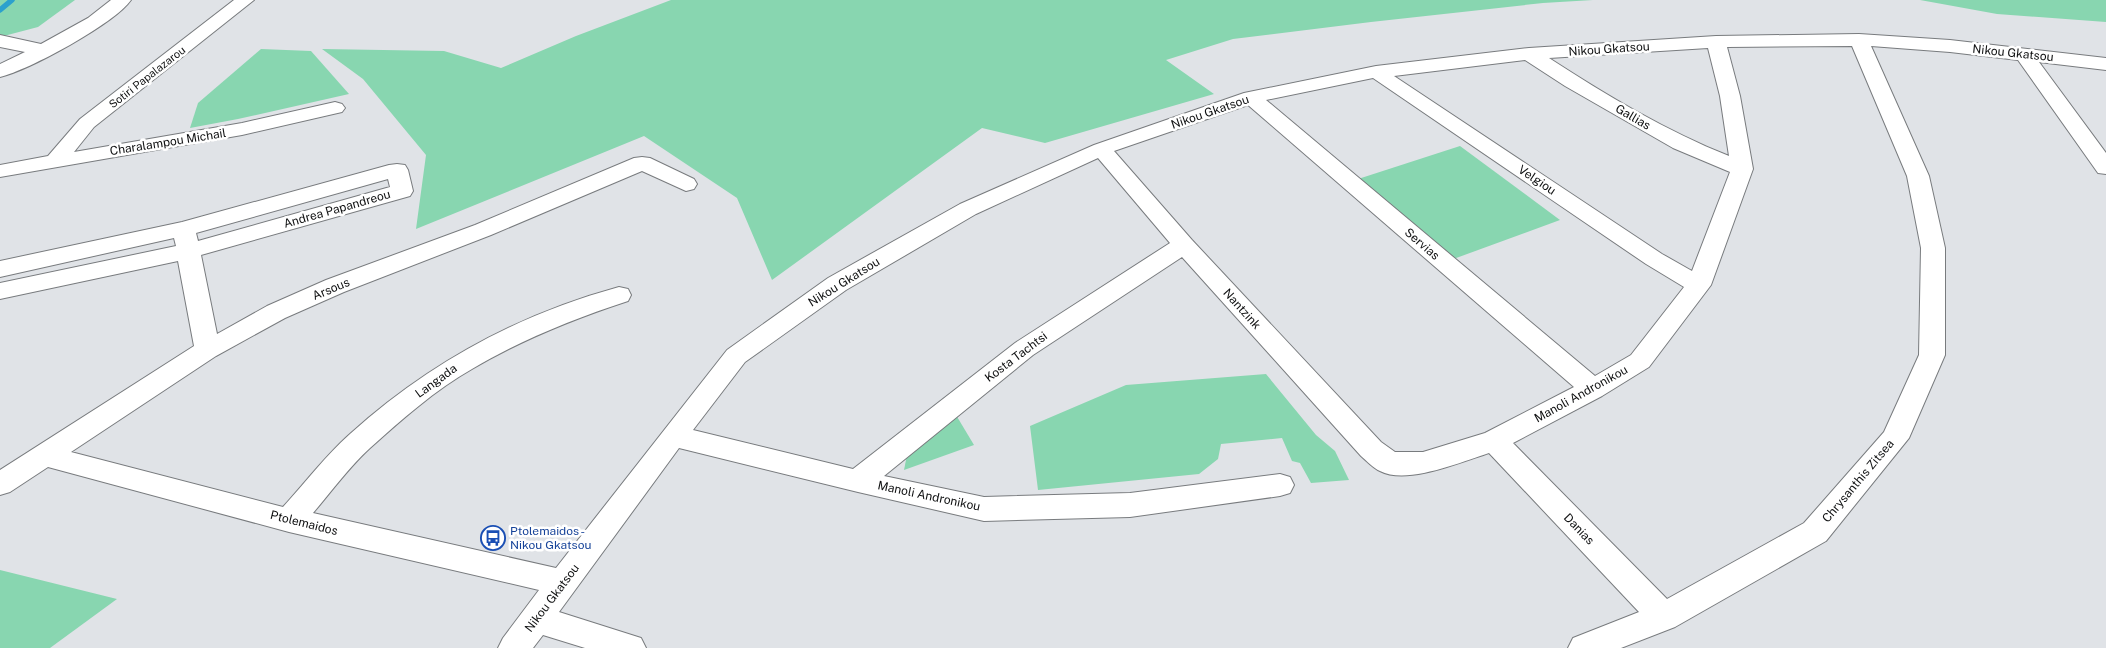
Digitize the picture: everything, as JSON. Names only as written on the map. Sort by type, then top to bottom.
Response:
[{"type":"street","points":[[0,71],[82,30],[106,15],[122,0]]},
{"type":"street","name":"Sotiri Papalazarou","points":[[56,160],[87,123],[245,0]]},
{"type":"street","name":"Nikou Gkatsou","points":[[514,648],[672,436],[736,356],[837,284],[968,209],[1102,149],[1251,98],[1376,72],[1529,54],[1716,42],[1859,40],[1950,46],[2106,64]]},
{"type":"street","name":"Chrysanthis Zitsea","points":[[1584,648],[1664,617],[1815,532],[1895,438],[1932,355],[1932,248],[1918,176],[1859,40]]},
{"type":"street","points":[[0,41],[41,50]]},
{"type":"street","name":"Manoli Andronikou","points":[[1389,463],[1423,462],[1494,440],[1593,390],[1640,361],[1699,286],[1742,169],[1730,96],[1716,42]]},
{"type":"street","name":"Gallias","points":[[1529,54],[1572,82],[1680,144],[1742,169]]},
{"type":"street","points":[[2024,54],[2106,168]]},
{"type":"street","name":"Velgiou","points":[[1376,72],[1654,259],[1699,286]]},
{"type":"street","name":"Servias","points":[[1251,98],[1593,390]]},
{"type":"street","name":"Charalampou Michail","points":[[0,171],[242,129],[335,108]]},
{"type":"street","name":"Nantzink","points":[[1102,149],[1184,245],[1371,449],[1389,463]]},
{"type":"street","name":"Arsous","points":[[0,484],[46,456],[206,350],[276,312],[335,286],[482,230],[642,163],[686,184]]},
{"type":"street","name":"Andrea Papandreou","points":[[0,269],[187,240],[397,170],[402,191],[187,240],[0,291]]},
{"type":"street","points":[[187,240],[206,350]]},
{"type":"street","name":"Kosta Tachtsi","points":[[858,481],[1024,349],[1184,245]]},
{"type":"street","name":"Langada","points":[[289,520],[359,442],[420,391],[461,363],[516,334],[570,311],[619,295]]},
{"type":"street","name":"Manoli Andronikou","points":[[672,436],[984,509],[1130,505],[1280,485]]},
{"type":"street","name":"Danias","points":[[1494,440],[1664,617]]},
{"type":"street","name":"Ptolemaidos","points":[[46,456],[289,520],[563,583]]},
{"type":"street","points":[[537,619],[630,648]]},
{"type":"green space","points":[[0,0],[75,0],[38,27],[0,37]]},
{"type":"green space","points":[[671,0],[1593,0],[1543,3],[1233,39],[1166,60],[1214,94],[1045,143],[982,128],[772,280],[737,198],[644,136],[416,229],[426,155],[363,79],[322,49],[444,51],[501,68],[576,36]]},
{"type":"green space","points":[[1920,0],[2106,0],[2106,22],[1997,14]]},
{"type":"green space","points":[[261,49],[311,51],[349,94],[190,128],[198,103]]},
{"type":"green space","points":[[1460,146],[1560,220],[1448,261],[1355,180]]},
{"type":"green space","points":[[1266,374],[1316,435],[1335,451],[1349,480],[1311,483],[1300,463],[1292,461],[1282,438],[1221,444],[1218,459],[1199,474],[1038,490],[1030,426],[1126,385]]},
{"type":"green space","points":[[956,415],[974,445],[904,470],[907,455]]},
{"type":"green space","points":[[0,570],[117,599],[50,648],[0,648]]},
{"type":"waterway","points":[[0,10],[12,0]]},
{"type":"place","name":"Ptolemaidos - Nikou Gkatsou","points":[[493,538]]}]
